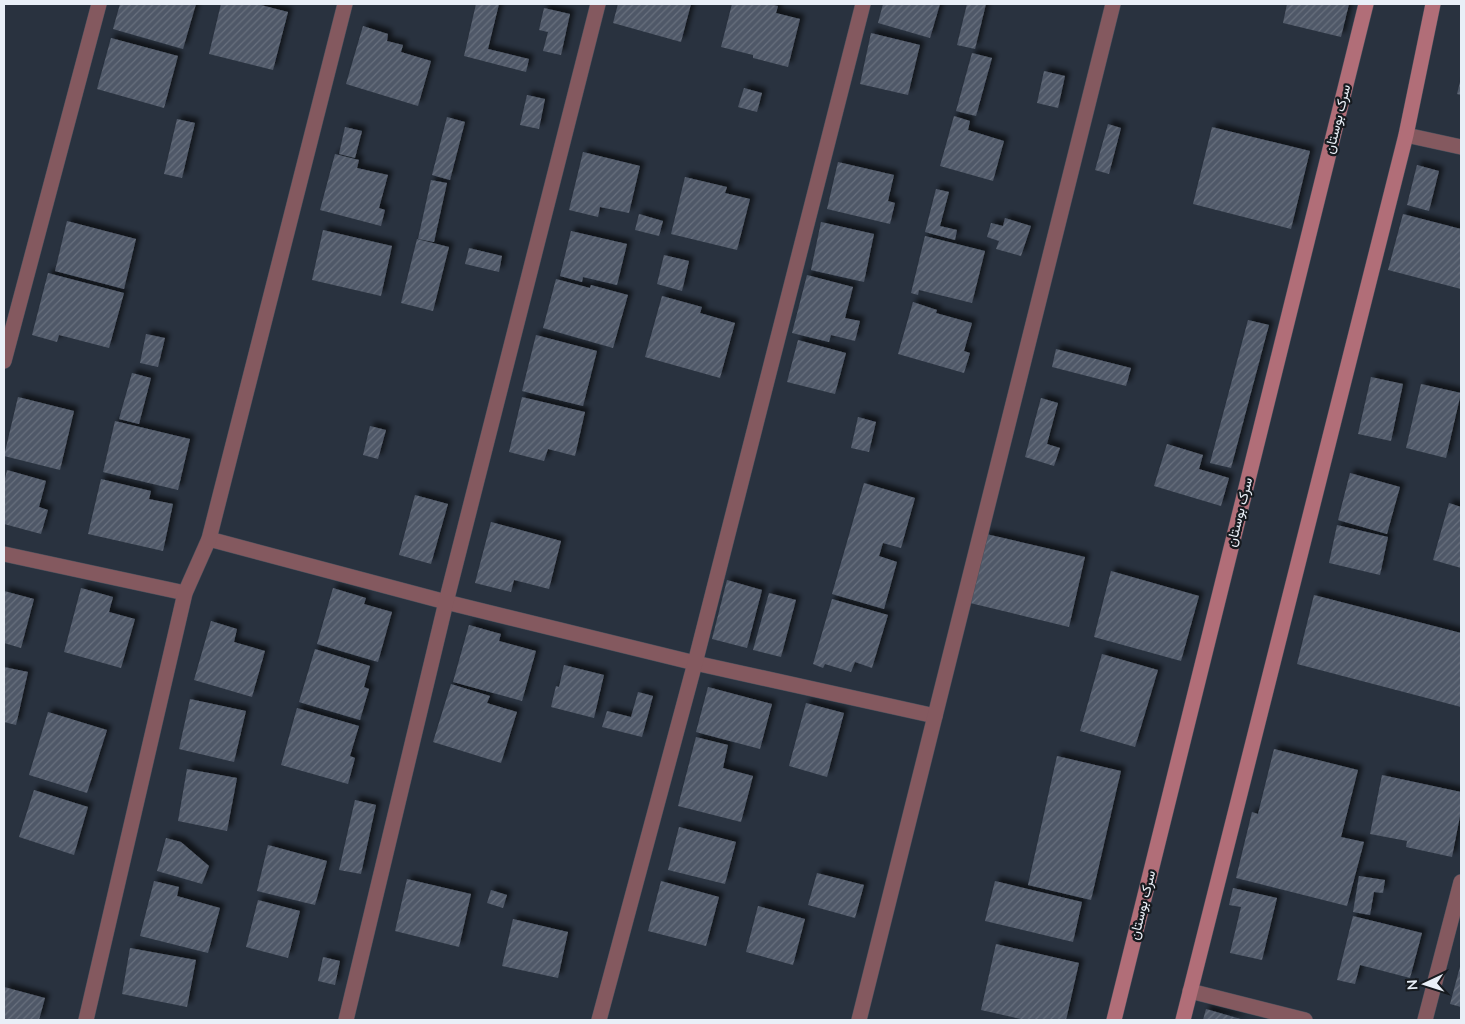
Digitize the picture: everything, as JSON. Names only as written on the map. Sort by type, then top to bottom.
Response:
[{"type":"street","points":[[4,361],[99,4]]},
{"type":"street","points":[[86,1020],[185,593],[209,538],[345,4]]},
{"type":"street","points":[[346,1020],[446,602],[598,4]]},
{"type":"street","points":[[600,1020],[695,663],[863,4]]},
{"type":"street","points":[[859,1020],[1113,4]]},
{"type":"street","name":"سرک بوستان","points":[[1114,1020],[1366,4]]},
{"type":"street","points":[[1183,1020],[1406,135],[1434,4]]},
{"type":"street","points":[[1406,135],[1461,147]]},
{"type":"street","points":[[209,538],[446,602],[695,663],[935,716]]},
{"type":"street","points":[[4,554],[185,593]]},
{"type":"street","points":[[1425,1020],[1461,882]]},
{"type":"street","points":[[1190,991],[1305,1020]]},
{"type":"building","points":[[120,4],[196,4],[183,49],[113,29]]},
{"type":"building","points":[[221,4],[257,4],[288,12],[273,70],[209,54]]},
{"type":"building","points":[[476,4],[499,4],[488,49],[529,59],[526,72],[464,56]]},
{"type":"building","points":[[618,4],[691,4],[681,42],[613,23]]},
{"type":"building","points":[[732,4],[767,4],[778,6],[776,13],[800,19],[788,67],[721,47]]},
{"type":"building","points":[[883,4],[940,4],[930,38],[878,23]]},
{"type":"building","points":[[967,4],[986,4],[975,49],[957,45]]},
{"type":"building","points":[[1287,4],[1349,4],[1341,37],[1283,23]]},
{"type":"building","points":[[544,8],[570,14],[561,55],[543,51],[548,32],[539,30]]},
{"type":"building","points":[[363,26],[388,34],[387,41],[403,45],[401,52],[431,61],[418,106],[346,84]]},
{"type":"building","points":[[871,33],[920,45],[908,95],[860,84]]},
{"type":"building","points":[[111,38],[178,56],[164,108],[97,89]]},
{"type":"building","points":[[972,53],[992,58],[976,116],[956,111]]},
{"type":"building","points":[[1044,71],[1065,76],[1058,108],[1037,103]]},
{"type":"building","points":[[1461,78],[1461,95],[1457,94]]},
{"type":"building","points":[[744,88],[762,93],[757,112],[738,107]]},
{"type":"building","points":[[527,95],[545,99],[539,129],[520,125]]},
{"type":"building","points":[[954,116],[970,121],[968,130],[1004,141],[993,181],[940,166]]},
{"type":"building","points":[[447,117],[465,122],[450,180],[432,175]]},
{"type":"building","points":[[177,119],[195,123],[182,178],[164,174]]},
{"type":"building","points":[[1108,124],[1121,128],[1109,174],[1095,170]]},
{"type":"building","points":[[345,127],[362,131],[355,158],[339,154]]},
{"type":"building","points":[[1212,127],[1310,151],[1291,229],[1193,204]]},
{"type":"building","points":[[583,152],[640,166],[629,213],[600,207],[598,217],[569,210]]},
{"type":"building","points":[[335,154],[359,160],[357,168],[388,175],[379,208],[385,210],[381,226],[320,210]]},
{"type":"building","points":[[838,162],[894,175],[888,201],[895,203],[890,224],[827,209]]},
{"type":"building","points":[[1417,165],[1439,171],[1429,211],[1407,205]]},
{"type":"building","points":[[685,177],[727,187],[725,193],[750,199],[737,250],[671,234]]},
{"type":"building","points":[[431,180],[447,183],[434,242],[418,239]]},
{"type":"building","points":[[936,189],[949,192],[940,226],[957,230],[955,240],[925,232]]},
{"type":"building","points":[[639,214],[663,221],[659,236],[635,230]]},
{"type":"building","points":[[1403,214],[1461,229],[1461,289],[1388,270]]},
{"type":"building","points":[[1005,218],[1031,226],[1021,256],[996,249],[999,241],[987,237],[991,223],[1003,226]]},
{"type":"building","points":[[67,221],[136,239],[124,289],[55,271]]},
{"type":"building","points":[[821,222],[874,234],[864,282],[811,270]]},
{"type":"building","points":[[323,230],[392,246],[381,296],[312,280]]},
{"type":"building","points":[[571,231],[627,244],[617,285],[583,277],[582,282],[560,276]]},
{"type":"building","points":[[925,236],[985,251],[972,303],[919,290],[918,295],[911,293]]},
{"type":"building","points":[[417,239],[449,247],[433,311],[401,303]]},
{"type":"building","points":[[469,248],[502,256],[499,272],[465,264]]},
{"type":"building","points":[[664,255],[689,261],[682,291],[657,284]]},
{"type":"building","points":[[48,273],[124,293],[109,348],[59,335],[57,342],[32,335]]},
{"type":"building","points":[[807,275],[853,287],[845,318],[860,321],[855,341],[831,335],[829,342],[792,333]]},
{"type":"building","points":[[556,279],[590,288],[591,285],[628,295],[613,348],[543,328]]},
{"type":"building","points":[[662,296],[702,307],[700,313],[735,323],[720,378],[645,357]]},
{"type":"building","points":[[913,302],[937,310],[936,313],[972,323],[964,351],[970,353],[964,373],[898,354]]},
{"type":"building","points":[[1248,320],[1269,325],[1231,468],[1210,463]]},
{"type":"building","points":[[146,334],[165,338],[158,367],[140,363]]},
{"type":"building","points":[[536,335],[597,351],[583,406],[522,391]]},
{"type":"building","points":[[798,340],[846,353],[835,394],[787,382]]},
{"type":"building","points":[[1056,349],[1131,368],[1126,386],[1052,367]]},
{"type":"building","points":[[132,373],[151,378],[139,424],[119,419]]},
{"type":"building","points":[[1371,377],[1403,384],[1391,441],[1358,434]]},
{"type":"building","points":[[1421,384],[1461,393],[1446,458],[1406,448]]},
{"type":"building","points":[[18,397],[74,411],[60,470],[4,456]]},
{"type":"building","points":[[522,397],[585,412],[575,456],[548,449],[544,461],[509,452]]},
{"type":"building","points":[[1041,398],[1058,403],[1047,444],[1060,448],[1054,466],[1025,457]]},
{"type":"building","points":[[858,417],[876,422],[869,452],[851,448]]},
{"type":"building","points":[[115,421],[190,439],[178,490],[103,472]]},
{"type":"building","points":[[370,426],[386,430],[378,459],[363,455]]},
{"type":"building","points":[[1167,444],[1203,455],[1199,469],[1229,478],[1221,506],[1154,486]]},
{"type":"building","points":[[7,470],[46,481],[39,507],[48,510],[41,534],[4,524],[4,483]]},
{"type":"building","points":[[1350,473],[1400,487],[1387,534],[1338,520]]},
{"type":"building","points":[[101,479],[151,491],[149,499],[173,504],[163,551],[88,534]]},
{"type":"building","points":[[864,483],[915,498],[901,548],[883,543],[879,556],[897,562],[884,609],[832,594]]},
{"type":"building","points":[[415,495],[448,504],[431,564],[399,555]]},
{"type":"building","points":[[1449,503],[1461,507],[1461,568],[1433,560]]},
{"type":"building","points":[[491,522],[561,541],[549,589],[514,580],[511,592],[475,583]]},
{"type":"building","points":[[1337,525],[1388,537],[1380,575],[1329,563]]},
{"type":"building","points":[[986,534],[1085,557],[1069,627],[970,603]]},
{"type":"building","points":[[1111,571],[1199,596],[1181,661],[1094,637]]},
{"type":"building","points":[[727,580],[762,590],[747,648],[712,639]]},
{"type":"building","points":[[81,588],[113,597],[109,612],[135,619],[121,668],[64,652]]},
{"type":"building","points":[[333,588],[366,598],[364,604],[392,612],[378,662],[317,644]]},
{"type":"building","points":[[4,591],[34,599],[21,648],[4,643]]},
{"type":"building","points":[[769,593],[796,600],[781,657],[753,650]]},
{"type":"building","points":[[1314,595],[1461,633],[1461,707],[1297,664]]},
{"type":"building","points":[[832,599],[888,615],[872,668],[855,662],[851,672],[825,664],[823,668],[813,664]]},
{"type":"building","points":[[211,621],[237,629],[234,642],[265,651],[252,697],[194,680]]},
{"type":"building","points":[[469,625],[501,634],[499,641],[536,651],[522,701],[453,682]]},
{"type":"building","points":[[315,649],[370,666],[364,687],[369,689],[360,720],[299,702]]},
{"type":"building","points":[[1102,654],[1158,670],[1135,747],[1080,731]]},
{"type":"building","points":[[564,665],[604,675],[594,718],[551,707],[556,686],[559,687]]},
{"type":"building","points":[[4,667],[28,672],[16,725],[4,722]]},
{"type":"building","points":[[451,684],[490,696],[487,703],[517,712],[501,763],[433,742]]},
{"type":"building","points":[[708,687],[772,704],[760,749],[696,732]]},
{"type":"building","points":[[638,692],[653,696],[642,737],[602,727],[607,711],[631,717]]},
{"type":"building","points":[[190,699],[246,711],[234,762],[179,749]]},
{"type":"building","points":[[806,703],[844,713],[827,777],[789,766]]},
{"type":"building","points":[[297,708],[359,726],[350,756],[355,758],[348,784],[281,765]]},
{"type":"building","points":[[48,712],[107,730],[87,793],[29,775]]},
{"type":"building","points":[[696,737],[728,745],[723,768],[753,776],[741,822],[678,806]]},
{"type":"building","points":[[1274,749],[1358,770],[1341,837],[1364,842],[1347,906],[1236,878],[1252,812],[1258,814]]},
{"type":"building","points":[[1057,756],[1121,771],[1091,900],[1028,885]]},
{"type":"building","points":[[187,769],[237,778],[227,831],[178,821]]},
{"type":"building","points":[[1382,775],[1461,792],[1461,811],[1452,857],[1406,847],[1407,841],[1370,834]]},
{"type":"building","points":[[34,790],[88,807],[74,855],[19,837]]},
{"type":"building","points":[[355,800],[376,805],[361,874],[339,870]]},
{"type":"building","points":[[679,827],[736,842],[725,884],[668,870]]},
{"type":"building","points":[[166,838],[181,842],[209,866],[202,884],[157,871]]},
{"type":"building","points":[[268,845],[327,861],[315,905],[257,891]]},
{"type":"building","points":[[817,873],[864,885],[855,918],[808,905]]},
{"type":"building","points":[[1359,876],[1385,880],[1383,893],[1374,892],[1370,915],[1353,912]]},
{"type":"building","points":[[407,879],[471,894],[459,947],[395,931]]},
{"type":"building","points":[[154,881],[179,887],[177,896],[220,908],[208,953],[140,936]]},
{"type":"building","points":[[661,881],[719,897],[706,946],[648,931]]},
{"type":"building","points":[[995,881],[1082,902],[1073,942],[985,921]]},
{"type":"building","points":[[1233,888],[1277,898],[1262,960],[1230,953],[1241,907],[1229,905]]},
{"type":"building","points":[[491,890],[507,895],[503,908],[487,903]]},
{"type":"building","points":[[258,900],[300,911],[288,958],[246,947]]},
{"type":"building","points":[[758,906],[805,919],[793,965],[746,952]]},
{"type":"building","points":[[1353,916],[1422,933],[1410,978],[1360,965],[1355,984],[1337,980]]},
{"type":"building","points":[[513,919],[568,932],[558,978],[502,966]]},
{"type":"building","points":[[996,944],[1079,963],[1066,1020],[1025,1020],[981,1010]]},
{"type":"building","points":[[130,948],[196,960],[187,1007],[122,994]]},
{"type":"building","points":[[323,957],[340,961],[335,985],[318,981]]},
{"type":"building","points":[[1461,963],[1461,1007],[1450,1004]]},
{"type":"building","points":[[4,987],[45,998],[39,1020],[4,1020]]},
{"type":"building","points":[[1206,1009],[1244,1020],[1203,1020]]}]
